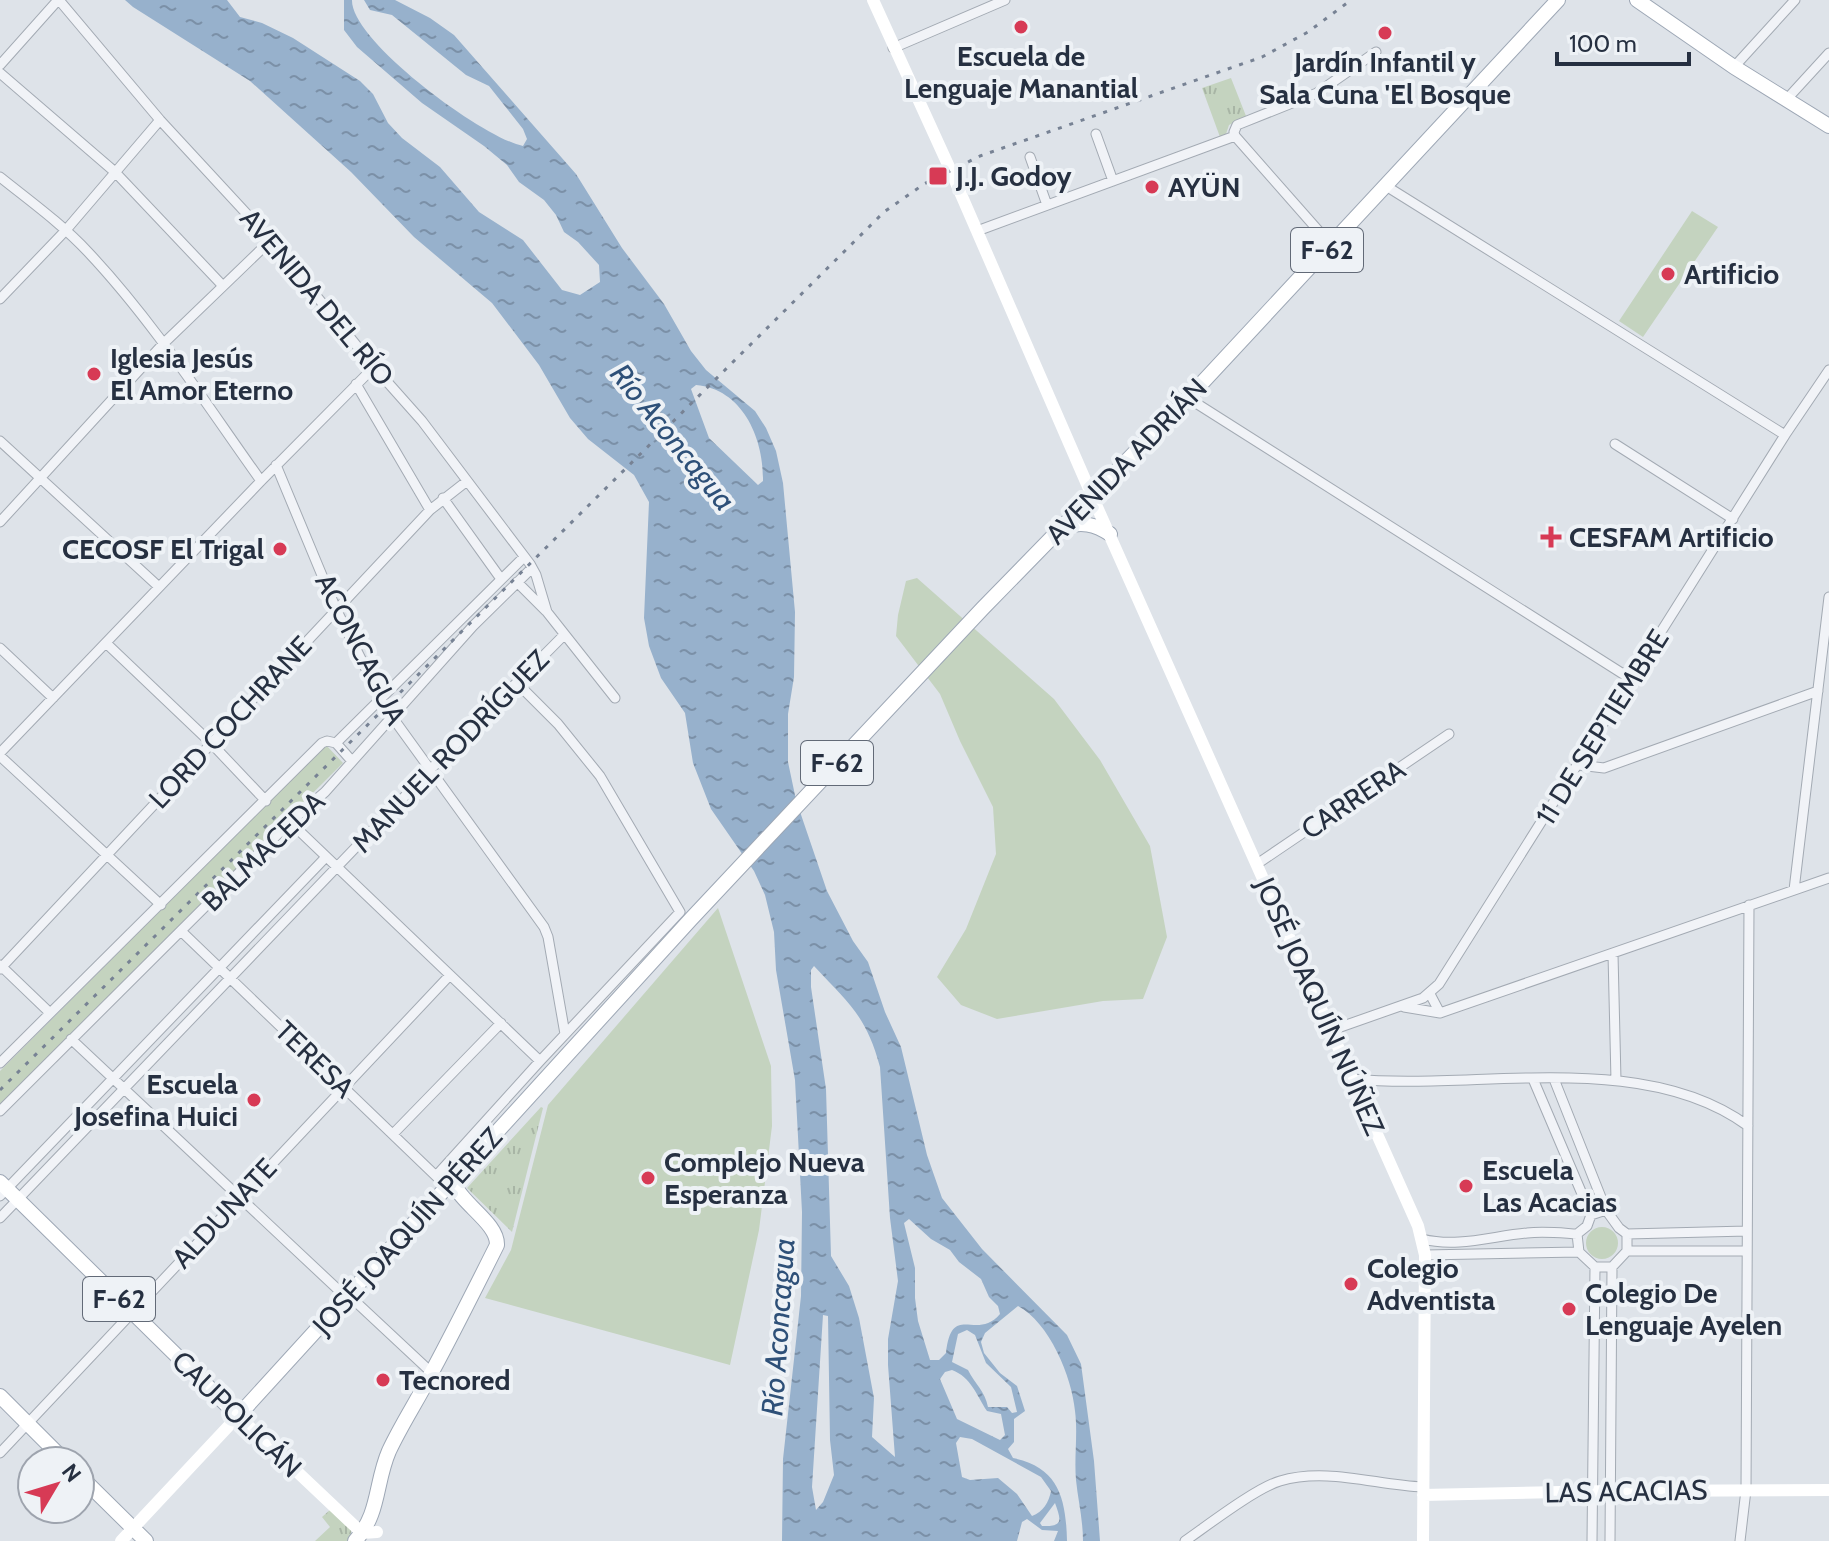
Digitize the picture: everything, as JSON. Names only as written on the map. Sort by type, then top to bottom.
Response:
[{"type":"main road","name":"AVENIDA ADRIÁN","points":[[685,916],[1093,498],[1558,0]]},
{"type":"main road","points":[[1637,0],[1734,67],[1829,126]]},
{"type":"main road","points":[[1064,527],[1077,523],[1090,524],[1110,534]]},
{"type":"main road","name":"JOSÉ JOAQUÍN PÉREZ","points":[[238,1416],[431,1206],[454,1188],[685,916]]},
{"type":"main road","name":"TERESA","points":[[432,1373],[498,1239],[454,1188]]},
{"type":"main road","name":"CAUPOLICÁN","points":[[6,1191],[238,1416]]},
{"type":"main road","points":[[367,1538],[388,1455],[432,1373]]},
{"type":"main road","points":[[0,1396],[49,1445]]},
{"type":"main road","points":[[96,1492],[146,1541]]},
{"type":"street","points":[[0,65],[59,0]]},
{"type":"street","name":"AVENIDA DEL RÍO","points":[[59,0],[160,120],[271,240],[422,421],[532,568],[547,612]]},
{"type":"street","name":"JOSÉ JOAQUÍN NÚÑEZ","points":[[873,0],[1416,1219],[1425,1255],[1423,1541]]},
{"type":"street","points":[[893,48],[1005,0]]},
{"type":"street","points":[[1734,67],[1795,0]]},
{"type":"street","points":[[1331,245],[1234,132],[1237,125],[1317,93],[1376,52]]},
{"type":"street","points":[[1786,100],[1829,53]]},
{"type":"street","points":[[0,73],[115,172],[223,286]]},
{"type":"street","points":[[0,299],[66,230],[160,120]]},
{"type":"street","points":[[1096,134],[1113,181]]},
{"type":"street","points":[[977,231],[1235,136]]},
{"type":"street","points":[[1030,157],[1047,205]]},
{"type":"street","points":[[0,177],[66,230],[89,253],[163,344],[261,481]]},
{"type":"street","points":[[1386,186],[1785,435]]},
{"type":"street","points":[[0,522],[163,344],[271,240]]},
{"type":"street","points":[[161,905],[0,754],[374,367]]},
{"type":"street","name":"11 DE SEPTIEMBRE","points":[[1430,994],[1829,370]]},
{"type":"street","points":[[356,384],[430,510]]},
{"type":"street","points":[[1188,398],[1631,679]]},
{"type":"street","points":[[0,441],[159,587]]},
{"type":"street","points":[[1615,444],[1733,519]]},
{"type":"street","name":"ACONCAGUA","points":[[276,465],[336,609],[381,700],[544,927],[565,1034]]},
{"type":"street","name":"LORD COCHRANE","points":[[1,967],[430,510],[467,481]]},
{"type":"street","points":[[443,498],[501,579]]},
{"type":"street","name":"BALMACEDA","points":[[0,1063],[322,743],[336,743],[524,557]]},
{"type":"street","name":"BALMACEDA","points":[[0,1111],[290,822],[325,792],[391,716],[532,568]]},
{"type":"street","name":"AVENIDA DEL RÍO","points":[[517,582],[547,612],[615,698]]},
{"type":"street","points":[[1794,890],[1829,597]]},
{"type":"street","name":"MANUEL RODRÍGUEZ","points":[[6,1191],[125,1089],[430,770],[564,635]]},
{"type":"street","points":[[106,643],[211,743],[266,801]]},
{"type":"street","points":[[0,648],[53,698]]},
{"type":"street","points":[[517,683],[558,724],[600,776],[685,916]]},
{"type":"street","points":[[1579,765],[1604,768],[1818,691]]},
{"type":"street","name":"CARRERA","points":[[1257,864],[1449,734]]},
{"type":"street","points":[[336,743],[351,760]]},
{"type":"street","points":[[290,822],[540,1061]]},
{"type":"street","points":[[0,1218],[6,1191],[326,857]]},
{"type":"street","points":[[1400,1007],[1440,1013],[1829,878]]},
{"type":"street","points":[[1740,1541],[1746,1490],[1749,905]]},
{"type":"street","name":"JOSÉ JOAQUÍN PÉREZ","points":[[436,1176],[565,1034],[685,916]]},
{"type":"street","name":"TERESA","points":[[181,931],[436,1176],[454,1188]]},
{"type":"street","points":[[1613,954],[1616,1080]]},
{"type":"street","points":[[1,967],[49,1012]]},
{"type":"street","name":"ALDUNATE","points":[[0,1453],[450,975]]},
{"type":"street","points":[[1332,1030],[1430,994],[1440,1013]]},
{"type":"street","points":[[393,1134],[501,1023]]},
{"type":"street","points":[[71,1039],[347,1298],[357,1303],[432,1373]]},
{"type":"street","points":[[1353,1079],[1616,1080],[1698,1100],[1735,1116],[1748,1126]]},
{"type":"street","points":[[1422,1239],[1435,1243],[1462,1243],[1532,1232],[1577,1234],[1587,1226],[1591,1215],[1533,1079]]},
{"type":"street","points":[[1554,1079],[1606,1210],[1619,1228],[1627,1234],[1747,1231]]},
{"type":"street","points":[[1591,1215],[1606,1210]]},
{"type":"street","points":[[1577,1234],[1579,1252],[1595,1267],[1612,1267]]},
{"type":"street","points":[[1610,1541],[1612,1267],[1627,1251],[1627,1234]]},
{"type":"street","points":[[1627,1251],[1747,1251]]},
{"type":"street","points":[[1425,1255],[1579,1252]]},
{"type":"street","points":[[1592,1541],[1595,1267]]},
{"type":"street","name":"JOSÉ JOAQUÍN PÉREZ","points":[[121,1541],[238,1416]]},
{"type":"street","name":"CAUPOLICÁN","points":[[238,1416],[367,1538]]},
{"type":"street","points":[[1185,1541],[1278,1481],[1317,1475],[1423,1491]]},
{"type":"street","name":"LAS ACACIAS","points":[[1423,1491],[1829,1490]]},
{"type":"green space","points":[[1231,78],[1246,116],[1229,125],[1226,134],[1220,137],[1202,88]]},
{"type":"green space","name":"Artificio","points":[[1692,211],[1718,227],[1643,337],[1619,321]]},
{"type":"green space","points":[[917,578],[1054,699],[1100,760],[1150,846],[1167,937],[1143,999],[1103,1001],[997,1019],[961,1005],[937,977],[966,929],[996,854],[993,807],[940,694],[896,636],[906,581]]},
{"type":"green space","points":[[326,745],[343,763],[0,1105],[0,1071]]},
{"type":"green space","name":"Complejo Nueva Esperanza","points":[[718,908],[771,1066],[772,1126],[759,1230],[730,1365],[485,1298],[511,1250],[548,1105]]},
{"type":"green space","points":[[543,1108],[512,1232],[467,1188]]},
{"type":"green space","points":[[1602,1227],[1613,1232],[1618,1243],[1613,1254],[1602,1259],[1591,1254],[1586,1243],[1591,1232]]},
{"type":"green space","points":[[331,1509],[352,1528],[350,1537],[347,1541],[315,1541],[330,1527],[322,1517]]},
{"type":"water","name":"Río Aconcagua","points":[[125,0],[227,0],[240,17],[262,23],[293,38],[360,81],[373,94],[388,123],[402,138],[440,167],[479,212],[523,240],[562,290],[580,295],[600,282],[599,265],[564,232],[544,200],[519,182],[507,165],[422,103],[357,47],[344,30],[344,0],[352,0],[357,18],[373,39],[422,85],[479,126],[523,146],[527,139],[523,129],[489,86],[466,75],[392,15],[370,10],[364,0],[395,0],[430,18],[454,35],[576,174],[622,248],[664,304],[691,351],[706,370],[755,411],[766,428],[776,451],[783,483],[795,612],[788,762],[796,800],[827,891],[853,941],[868,962],[901,1047],[927,1155],[942,1198],[982,1249],[1067,1335],[1081,1364],[1094,1461],[1100,1541],[1083,1541],[1076,1480],[1075,1411],[1064,1367],[1040,1324],[1018,1306],[985,1333],[981,1342],[984,1353],[1000,1373],[1017,1386],[1025,1411],[1014,1419],[1014,1442],[1008,1449],[1013,1458],[1041,1469],[1057,1487],[1065,1512],[1067,1541],[1054,1541],[1058,1531],[1042,1530],[1027,1519],[1022,1522],[1017,1541],[782,1541],[783,1459],[801,1296],[802,1212],[795,1080],[776,970],[774,932],[765,895],[754,871],[711,809],[693,763],[685,713],[661,678],[649,646],[644,618],[649,502],[634,475],[588,439],[570,418],[539,365],[492,303],[414,237],[351,172],[250,81]],"holes":[[[696,385],[726,396],[748,419],[760,449],[763,481],[758,485],[709,438],[691,389]],[[814,966],[862,1022],[880,1067],[890,1218],[898,1281],[888,1339],[895,1457],[872,1437],[874,1398],[859,1318],[849,1286],[831,1256],[826,1089],[811,970]],[[909,1219],[931,1239],[950,1250],[959,1262],[981,1279],[1000,1314],[982,1325],[959,1325],[949,1338],[946,1353],[939,1360],[930,1360],[918,1321],[915,1268],[904,1223]],[[823,1315],[828,1316],[830,1440],[834,1475],[823,1502],[816,1510],[812,1487]],[[967,1330],[975,1335],[986,1363],[1011,1387],[1017,1412],[1012,1413],[1007,1407],[988,1407],[968,1370],[952,1362],[958,1334]],[[952,1370],[964,1377],[987,1411],[1001,1414],[1005,1435],[1000,1440],[957,1419],[940,1379],[945,1372]],[[960,1437],[972,1439],[1041,1477],[1051,1491],[1045,1506],[1032,1516],[1017,1494],[998,1478],[970,1480],[962,1477],[956,1443]],[[1055,1503],[1059,1521],[1054,1525],[1042,1526],[1040,1523]]]},
{"type":"railway","points":[[0,1090],[884,212],[924,184],[980,156],[1262,57],[1308,32],[1351,0]]},
{"type":"place","name":"Escuela de Lenguaje Manantial","points":[[1021,27]]},
{"type":"place","name":"Jardín Infantil y Sala Cuna 'El Bosque","points":[[1385,33]]},
{"type":"place","name":"J.J. Godoy","points":[[938,176]]},
{"type":"place","name":"AYÜN","points":[[1152,187]]},
{"type":"place","name":"Artificio","points":[[1668,274]]},
{"type":"place","name":"Iglesia Jesús El Amor Eterno","points":[[94,374]]},
{"type":"place","name":"CESFAM Artificio","points":[[1551,537]]},
{"type":"place","name":"CECOSF El Trigal","points":[[280,549]]},
{"type":"place","name":"Escuela Josefina Huici","points":[[254,1100]]},
{"type":"place","name":"Complejo Nueva Esperanza","points":[[648,1178]]},
{"type":"place","name":"Escuela Las Acacias","points":[[1466,1186]]},
{"type":"place","name":"Colegio Adventista","points":[[1351,1284]]},
{"type":"place","name":"Colegio De Lenguaje Ayelen","points":[[1569,1309]]},
{"type":"place","name":"Tecnored","points":[[383,1380]]}]
